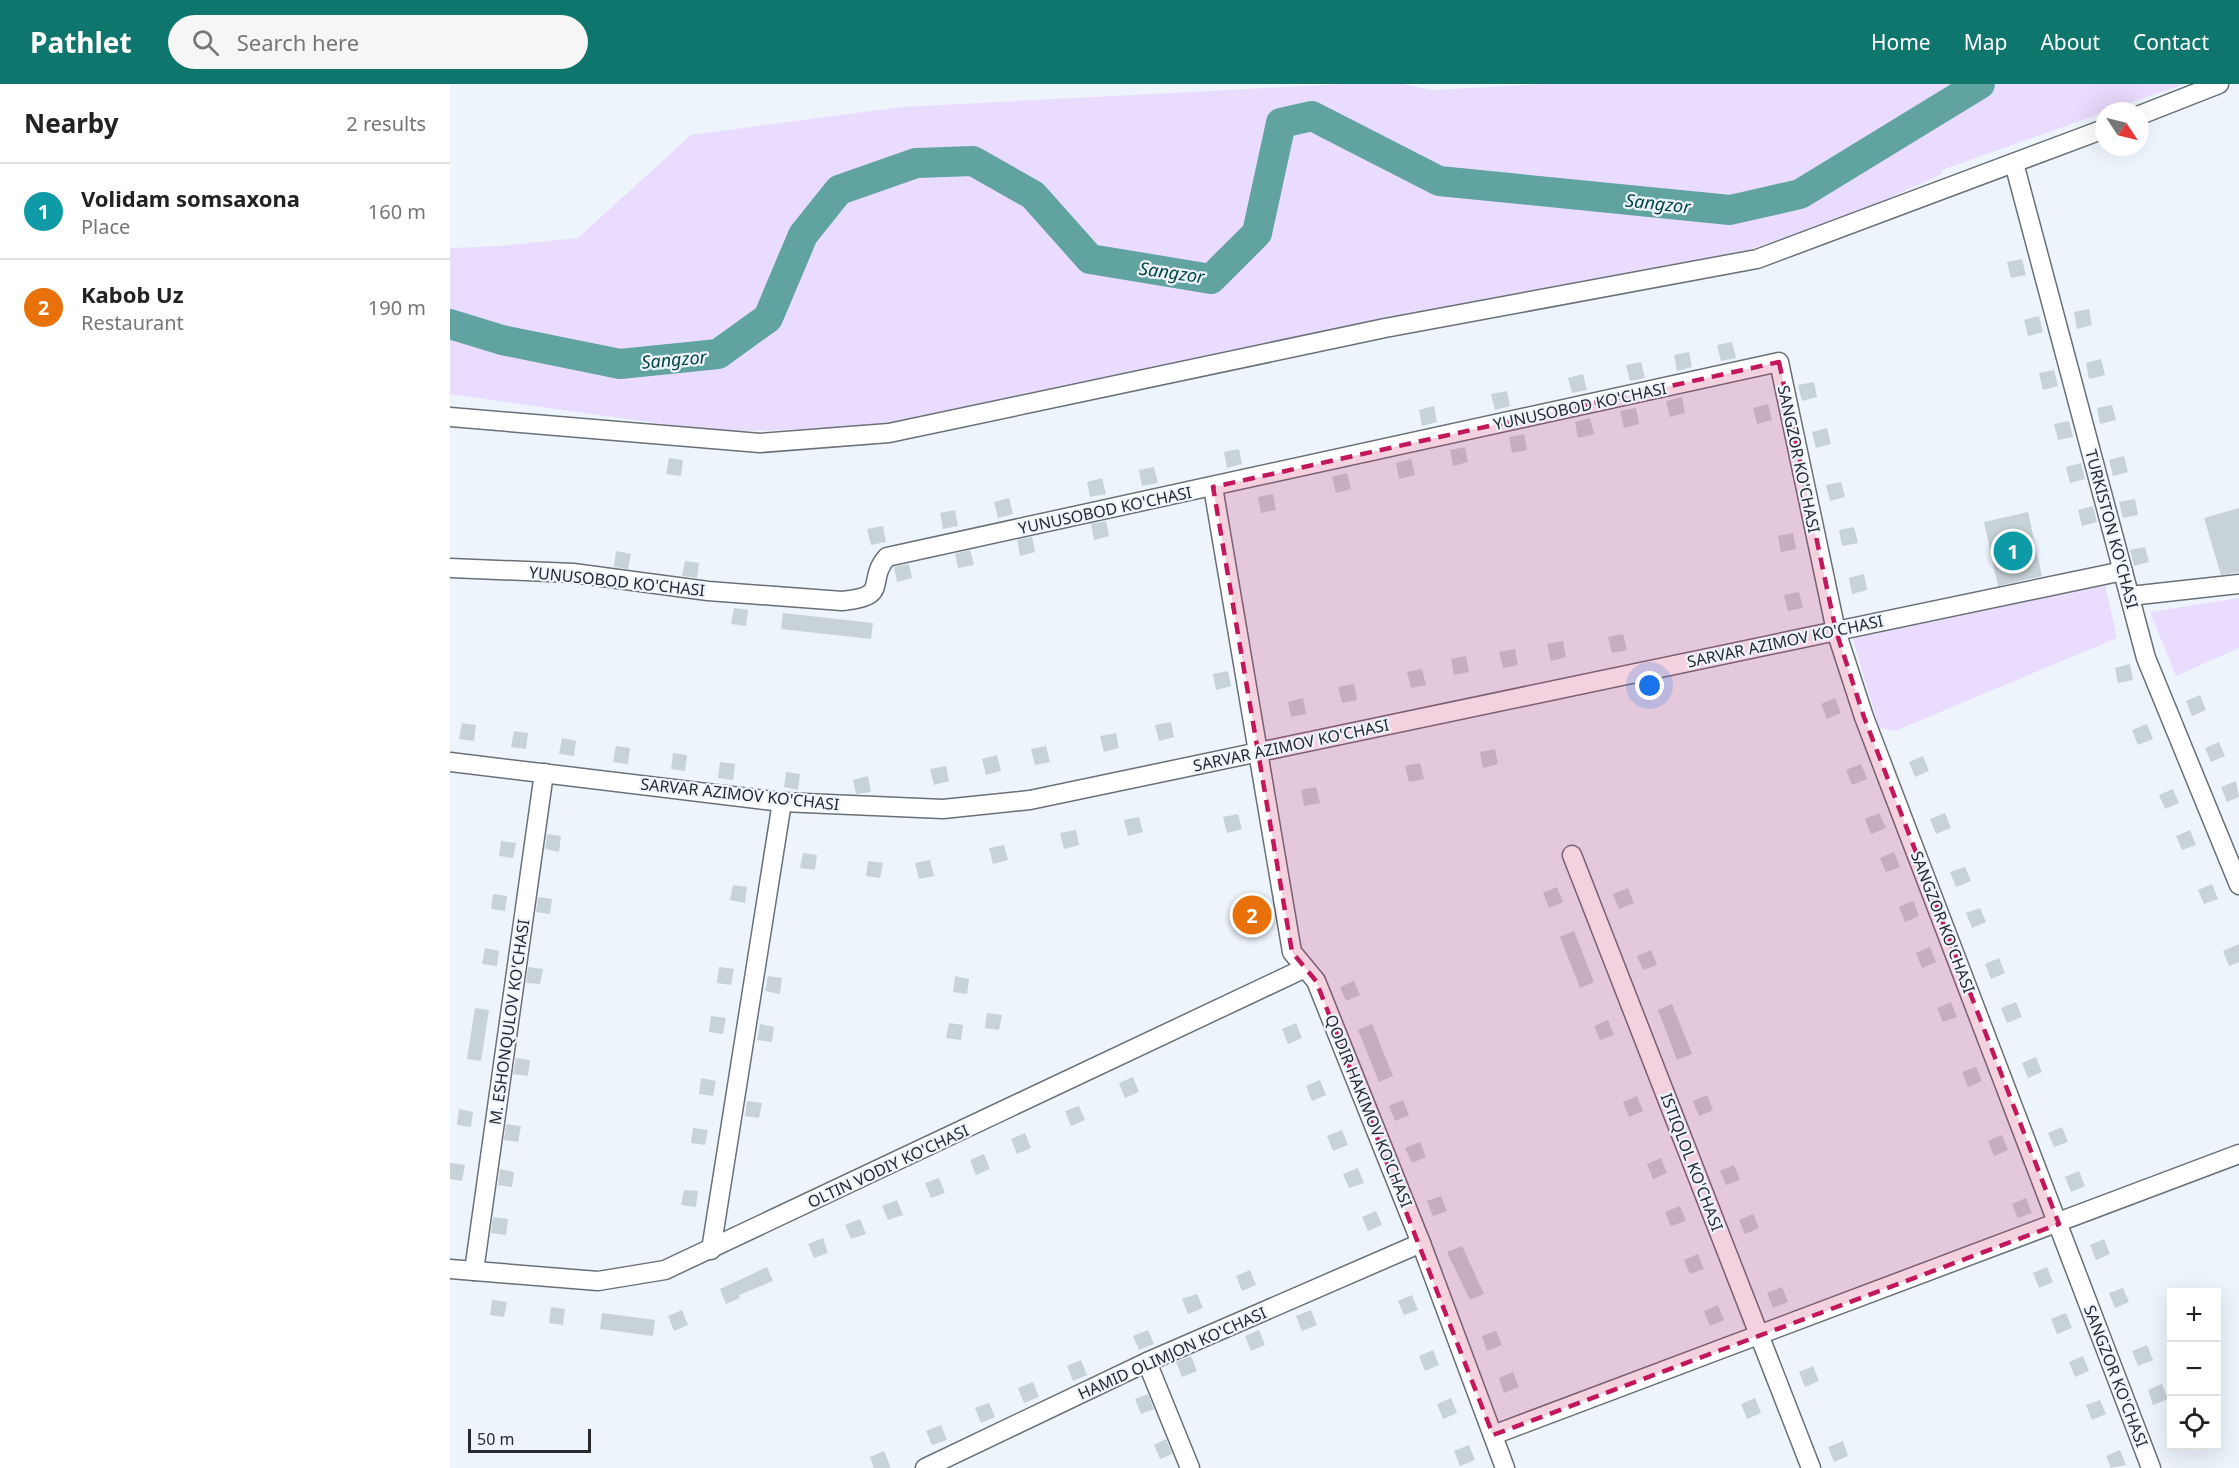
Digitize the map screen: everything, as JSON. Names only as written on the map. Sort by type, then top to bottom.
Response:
[{"type":"street","points":[[2149,111],[2219,84]]},
{"type":"street","points":[[450,417],[760,443],[888,433],[1385,328],[1757,259],[2095,132]]},
{"type":"street","name":"TURKISTON KO'CHASI","points":[[2014,163],[2146,658],[2239,885]]},
{"type":"street","name":"YUNUSOBOD KO'CHASI","points":[[450,568],[573,573],[708,591],[864,599],[874,592],[882,562],[887,557],[1779,362]]},
{"type":"street","name":"SANGZOR KO'CHASI","points":[[1779,362],[1836,631],[1864,717],[2151,1468]]},
{"type":"street","name":"QODIR HAKIMOV KO'CHASI","points":[[1213,487],[1292,952],[1316,981],[1421,1243],[1505,1468]]},
{"type":"street","name":"SARVAR AZIMOV KO'CHASI","points":[[450,762],[782,802],[943,809],[1030,801],[2123,571]]},
{"type":"street","points":[[2130,596],[2239,584]]},
{"type":"street","name":"M. ESHONQULOV KO'CHASI","points":[[474,1271],[544,773]]},
{"type":"street","points":[[711,1250],[782,802]]},
{"type":"street","name":"ISTIQLOL KO'CHASI","points":[[1572,855],[1811,1468]]},
{"type":"street","name":"OLTIN VODIY KO'CHASI","points":[[450,1269],[598,1281],[665,1270],[1305,968]]},
{"type":"street","points":[[1493,1435],[2059,1224],[2239,1154]]},
{"type":"street","name":"HAMID OLIMJON KO'CHASI","points":[[925,1468],[1147,1362],[1421,1243]]},
{"type":"street","points":[[1147,1362],[1190,1468]]},
{"type":"highlighted area","points":[[1779,362],[1836,631],[1864,717],[2059,1224],[1493,1435],[1316,981],[1292,952],[1213,487]]},
{"type":"shaded area","points":[[1344,84],[1402,84],[1432,90],[1543,84],[2184,84],[2133,102],[2095,102],[2095,116],[1942,170],[1942,174],[1865,209],[1748,250],[1332,330],[879,426],[720,432],[450,394],[450,248],[500,246],[578,238],[691,135],[901,107]]},
{"type":"shaded area","points":[[2105,584],[2117,638],[1895,731],[1879,728],[1852,636]]},
{"type":"shaded area","points":[[2239,598],[2239,648],[2176,676],[2150,612]]},
{"type":"building","points":[[2022,259],[2026,275],[2011,278],[2007,262]]},
{"type":"building","points":[[2089,309],[2092,325],[2077,329],[2074,312]]},
{"type":"building","points":[[2039,316],[2043,332],[2028,336],[2024,320]]},
{"type":"building","points":[[1732,342],[1736,358],[1721,361],[1717,345]]},
{"type":"building","points":[[1689,352],[1692,367],[1677,371],[1674,355]]},
{"type":"building","points":[[2101,359],[2105,375],[2089,379],[2086,363]]},
{"type":"building","points":[[1641,362],[1645,378],[1630,381],[1626,365]]},
{"type":"building","points":[[2054,370],[2058,386],[2043,390],[2039,373]]},
{"type":"building","points":[[1583,374],[1587,390],[1572,393],[1568,378]]},
{"type":"building","points":[[1814,382],[1817,397],[1802,401],[1798,385]]},
{"type":"building","points":[[1507,391],[1510,406],[1495,410],[1491,394]]},
{"type":"building","points":[[1682,397],[1685,413],[1670,417],[1666,401]]},
{"type":"building","points":[[1768,404],[1772,420],[1757,424],[1753,408]]},
{"type":"building","points":[[2112,405],[2116,420],[2100,424],[2097,408]]},
{"type":"building","points":[[1434,406],[1437,422],[1422,426],[1419,410]]},
{"type":"building","points":[[1636,408],[1639,424],[1624,428],[1620,411]]},
{"type":"building","points":[[1590,418],[1594,434],[1578,438],[1575,422]]},
{"type":"building","points":[[2069,421],[2073,437],[2058,440],[2054,424]]},
{"type":"building","points":[[1827,428],[1831,444],[1816,448],[1812,432]]},
{"type":"building","points":[[1524,434],[1527,450],[1512,453],[1509,437]]},
{"type":"building","points":[[1465,447],[1468,462],[1453,466],[1450,450]]},
{"type":"building","points":[[1239,449],[1242,464],[1227,468],[1224,452]]},
{"type":"building","points":[[2124,456],[2128,472],[2113,476],[2109,460]]},
{"type":"building","points":[[669,458],[683,460],[681,476],[666,474]]},
{"type":"building","points":[[1411,459],[1415,475],[1399,479],[1396,463]]},
{"type":"building","points":[[2081,463],[2085,479],[2070,483],[2066,467]]},
{"type":"building","points":[[1154,467],[1158,483],[1142,486],[1139,470]]},
{"type":"building","points":[[1347,473],[1351,489],[1336,493],[1332,477]]},
{"type":"building","points":[[1102,478],[1106,494],[1090,497],[1087,482]]},
{"type":"building","points":[[1841,482],[1845,497],[1830,501],[1826,485]]},
{"type":"building","points":[[1273,494],[1276,510],[1261,513],[1258,497]]},
{"type":"building","points":[[1009,498],[1013,514],[998,518],[994,502]]},
{"type":"building","points":[[2135,499],[2138,515],[2123,518],[2119,502]]},
{"type":"building","points":[[2093,506],[2097,522],[2082,526],[2078,510]]},
{"type":"building","points":[[2239,508],[2239,572],[2221,575],[2204,518]]},
{"type":"building","points":[[955,510],[958,526],[943,529],[940,513]]},
{"type":"building","points":[[2028,512],[2042,576],[1998,586],[1984,522]]},
{"type":"building","points":[[1106,521],[1109,536],[1094,540],[1091,524]]},
{"type":"building","points":[[883,526],[886,542],[871,545],[867,529]]},
{"type":"building","points":[[1854,527],[1858,543],[1842,546],[1839,530]]},
{"type":"building","points":[[1793,533],[1796,549],[1781,552],[1778,536]]},
{"type":"building","points":[[1032,537],[1035,552],[1020,556],[1017,540]]},
{"type":"building","points":[[2145,547],[2149,562],[2134,566],[2130,550]]},
{"type":"building","points":[[970,550],[974,565],[958,568],[955,554]]},
{"type":"building","points":[[616,551],[631,554],[628,569],[614,567]]},
{"type":"building","points":[[685,561],[699,563],[697,578],[682,576]]},
{"type":"building","points":[[909,564],[912,578],[897,582],[894,567]]},
{"type":"building","points":[[1864,574],[1867,590],[1852,594],[1849,578]]},
{"type":"building","points":[[1799,592],[1803,608],[1788,611],[1784,595]]},
{"type":"building","points":[[734,608],[748,610],[746,626],[731,624]]},
{"type":"building","points":[[783,613],[873,623],[871,639],[781,629]]},
{"type":"building","points":[[1623,634],[1627,650],[1612,653],[1608,637]]},
{"type":"building","points":[[1563,641],[1566,657],[1551,661],[1547,644]]},
{"type":"building","points":[[1515,649],[1518,665],[1503,668],[1499,652]]},
{"type":"building","points":[[1466,656],[1469,672],[1454,675],[1451,659]]},
{"type":"building","points":[[2130,664],[2133,680],[2118,683],[2115,668]]},
{"type":"building","points":[[1422,669],[1426,685],[1411,688],[1407,672]]},
{"type":"building","points":[[1228,671],[1231,686],[1216,690],[1213,674]]},
{"type":"building","points":[[1354,684],[1357,700],[1342,703],[1338,687]]},
{"type":"building","points":[[2200,695],[2206,710],[2192,716],[2186,701]]},
{"type":"building","points":[[1303,698],[1306,714],[1291,717],[1288,702]]},
{"type":"building","points":[[1835,698],[1841,713],[1827,719],[1821,704]]},
{"type":"building","points":[[1171,722],[1174,737],[1159,741],[1155,725]]},
{"type":"building","points":[[462,723],[476,725],[474,741],[459,739]]},
{"type":"building","points":[[2147,724],[2153,739],[2138,745],[2132,730]]},
{"type":"building","points":[[514,731],[528,733],[526,749],[511,747]]},
{"type":"building","points":[[1116,733],[1119,748],[1104,752],[1100,736]]},
{"type":"building","points":[[562,738],[576,741],[574,756],[559,754]]},
{"type":"building","points":[[2219,742],[2225,756],[2211,762],[2205,748]]},
{"type":"building","points":[[616,746],[630,748],[628,764],[613,762]]},
{"type":"building","points":[[1046,746],[1050,762],[1035,765],[1031,749]]},
{"type":"building","points":[[1495,749],[1498,764],[1483,768],[1480,752]]},
{"type":"building","points":[[673,753],[687,755],[685,771],[671,769]]},
{"type":"building","points":[[997,755],[1001,771],[986,775],[982,759]]},
{"type":"building","points":[[1923,756],[1929,771],[1915,777],[1909,762]]},
{"type":"building","points":[[720,762],[735,764],[733,780],[718,778]]},
{"type":"building","points":[[1420,763],[1424,779],[1409,782],[1405,766]]},
{"type":"building","points":[[1861,764],[1867,779],[1852,785],[1846,770]]},
{"type":"building","points":[[946,766],[949,781],[934,785],[930,769]]},
{"type":"building","points":[[786,772],[800,774],[798,790],[784,787]]},
{"type":"building","points":[[868,776],[871,792],[856,794],[853,780]]},
{"type":"building","points":[[2236,781],[2239,797],[2227,802],[2221,787]]},
{"type":"building","points":[[1316,787],[1320,803],[1304,806],[1301,790]]},
{"type":"building","points":[[2173,789],[2179,803],[2165,809],[2159,795]]},
{"type":"building","points":[[1879,813],[1886,828],[1871,834],[1865,819]]},
{"type":"building","points":[[1945,813],[1951,828],[1936,834],[1930,819]]},
{"type":"building","points":[[1238,814],[1242,829],[1227,833],[1223,817]]},
{"type":"building","points":[[1139,817],[1143,832],[1128,836],[1124,820]]},
{"type":"building","points":[[1076,830],[1079,845],[1064,849],[1060,833]]},
{"type":"building","points":[[2190,830],[2196,845],[2182,850],[2176,836]]},
{"type":"building","points":[[547,834],[561,836],[559,852],[545,849]]},
{"type":"building","points":[[501,841],[516,843],[513,858],[499,856]]},
{"type":"building","points":[[1004,845],[1008,860],[993,864],[989,848]]},
{"type":"building","points":[[1894,852],[1900,867],[1886,872],[1880,858]]},
{"type":"building","points":[[803,853],[817,855],[815,870],[800,868]]},
{"type":"building","points":[[930,860],[934,876],[919,879],[915,863]]},
{"type":"building","points":[[868,861],[883,863],[880,878],[866,876]]},
{"type":"building","points":[[1965,867],[1971,881],[1956,887],[1950,872]]},
{"type":"building","points":[[2212,884],[2218,899],[2204,904],[2198,890]]},
{"type":"building","points":[[733,885],[747,887],[745,903],[730,900]]},
{"type":"building","points":[[1557,887],[1563,902],[1549,908],[1543,893]]},
{"type":"building","points":[[1628,888],[1634,903],[1619,909],[1613,894]]},
{"type":"building","points":[[493,894],[507,896],[505,911],[491,909]]},
{"type":"building","points":[[538,897],[552,899],[550,914],[536,912]]},
{"type":"building","points":[[1913,901],[1919,916],[1905,922],[1899,907]]},
{"type":"building","points":[[1258,907],[1262,923],[1247,927],[1243,911]]},
{"type":"building","points":[[1980,908],[1986,922],[1972,928],[1966,913]]},
{"type":"building","points":[[1574,931],[1594,982],[1580,988],[1560,937]]},
{"type":"building","points":[[2239,944],[2239,962],[2229,966],[2223,951]]},
{"type":"building","points":[[1930,947],[1936,962],[1922,968],[1916,953]]},
{"type":"building","points":[[485,948],[499,951],[497,966],[482,964]]},
{"type":"building","points":[[1651,950],[1657,965],[1643,970],[1637,956]]},
{"type":"building","points":[[1999,958],[2005,973],[1991,979],[1985,964]]},
{"type":"building","points":[[528,967],[543,969],[540,984],[526,983]]},
{"type":"building","points":[[719,967],[734,969],[731,985],[717,983]]},
{"type":"building","points":[[768,976],[782,978],[780,994],[765,991]]},
{"type":"building","points":[[955,976],[969,979],[967,994],[953,992]]},
{"type":"building","points":[[1354,981],[1360,995],[1346,1001],[1340,987]]},
{"type":"building","points":[[1951,1002],[1957,1017],[1943,1022],[1937,1008]]},
{"type":"building","points":[[2016,1002],[2022,1017],[2007,1023],[2001,1008]]},
{"type":"building","points":[[1672,1004],[1692,1054],[1677,1060],[1658,1010]]},
{"type":"building","points":[[475,1008],[489,1010],[481,1061],[467,1059]]},
{"type":"building","points":[[987,1013],[1002,1015],[999,1030],[985,1028]]},
{"type":"building","points":[[711,1016],[726,1018],[723,1034],[709,1032]]},
{"type":"building","points":[[1608,1020],[1614,1035],[1600,1040],[1594,1026]]},
{"type":"building","points":[[949,1023],[963,1025],[961,1040],[946,1038]]},
{"type":"building","points":[[1296,1023],[1302,1038],[1288,1044],[1282,1029]]},
{"type":"building","points":[[760,1024],[774,1027],[772,1042],[757,1040]]},
{"type":"building","points":[[1372,1024],[1393,1076],[1379,1082],[1358,1030]]},
{"type":"building","points":[[2036,1057],[2042,1072],[2028,1078],[2022,1063]]},
{"type":"building","points":[[516,1058],[530,1060],[528,1076],[513,1074]]},
{"type":"building","points":[[1976,1067],[1982,1081],[1968,1087],[1962,1072]]},
{"type":"building","points":[[1133,1077],[1139,1092],[1125,1098],[1119,1083]]},
{"type":"building","points":[[701,1078],[716,1081],[713,1096],[699,1094]]},
{"type":"building","points":[[1320,1080],[1326,1095],[1312,1101],[1306,1086]]},
{"type":"building","points":[[1707,1095],[1713,1110],[1699,1116],[1693,1101]]},
{"type":"building","points":[[1637,1096],[1643,1111],[1629,1117],[1623,1102]]},
{"type":"building","points":[[1403,1100],[1409,1115],[1395,1121],[1389,1106]]},
{"type":"building","points":[[747,1101],[762,1103],[759,1118],[745,1116]]},
{"type":"building","points":[[1079,1106],[1085,1120],[1071,1126],[1065,1111]]},
{"type":"building","points":[[459,1109],[473,1112],[471,1127],[457,1125]]},
{"type":"building","points":[[506,1124],[521,1126],[518,1142],[504,1140]]},
{"type":"building","points":[[2062,1127],[2068,1142],[2054,1147],[2048,1133]]},
{"type":"building","points":[[693,1128],[708,1130],[705,1145],[691,1143]]},
{"type":"building","points":[[1342,1130],[1348,1145],[1333,1151],[1327,1136]]},
{"type":"building","points":[[1025,1133],[1031,1148],[1017,1154],[1011,1139]]},
{"type":"building","points":[[2002,1135],[2008,1150],[1994,1156],[1988,1141]]},
{"type":"building","points":[[1420,1142],[1426,1157],[1412,1163],[1405,1148]]},
{"type":"building","points":[[984,1154],[990,1169],[976,1175],[970,1160]]},
{"type":"building","points":[[1661,1158],[1667,1173],[1653,1179],[1647,1164]]},
{"type":"building","points":[[450,1163],[465,1165],[462,1181],[450,1179]]},
{"type":"building","points":[[1734,1165],[1740,1180],[1726,1185],[1720,1171]]},
{"type":"building","points":[[1358,1168],[1364,1183],[1349,1188],[1343,1174]]},
{"type":"building","points":[[500,1169],[514,1172],[512,1187],[498,1185]]},
{"type":"building","points":[[2079,1171],[2085,1186],[2071,1192],[2065,1177]]},
{"type":"building","points":[[939,1178],[945,1193],[931,1198],[925,1183]]},
{"type":"building","points":[[684,1190],[698,1191],[696,1207],[681,1205]]},
{"type":"building","points":[[1441,1196],[1447,1211],[1433,1216],[1427,1201]]},
{"type":"building","points":[[2026,1198],[2032,1213],[2018,1218],[2012,1204]]},
{"type":"building","points":[[897,1200],[903,1215],[888,1220],[882,1206]]},
{"type":"building","points":[[1680,1206],[1686,1221],[1671,1226],[1665,1212]]},
{"type":"building","points":[[1376,1211],[1382,1225],[1368,1231],[1362,1217]]},
{"type":"building","points":[[1753,1214],[1759,1228],[1745,1234],[1739,1220]]},
{"type":"building","points":[[493,1217],[508,1219],[506,1235],[491,1233]]},
{"type":"building","points":[[860,1219],[866,1234],[851,1239],[845,1225]]},
{"type":"building","points":[[823,1238],[828,1253],[814,1258],[808,1244]]},
{"type":"building","points":[[2104,1239],[2110,1254],[2096,1260],[2090,1245]]},
{"type":"building","points":[[1462,1246],[1484,1294],[1470,1300],[1447,1252]]},
{"type":"building","points":[[1698,1254],[1704,1269],[1690,1274],[1684,1260]]},
{"type":"building","points":[[767,1267],[773,1281],[739,1295],[740,1298],[726,1304],[720,1289]]},
{"type":"building","points":[[2047,1267],[2053,1282],[2039,1288],[2033,1273]]},
{"type":"building","points":[[1250,1270],[1256,1285],[1242,1291],[1236,1276]]},
{"type":"building","points":[[1782,1287],[1788,1302],[1773,1308],[1767,1293]]},
{"type":"building","points":[[2123,1288],[2129,1302],[2115,1308],[2109,1293]]},
{"type":"building","points":[[1197,1294],[1203,1308],[1188,1314],[1182,1299]]},
{"type":"building","points":[[1412,1295],[1418,1310],[1404,1315],[1398,1301]]},
{"type":"building","points":[[492,1300],[507,1302],[504,1317],[490,1315]]},
{"type":"building","points":[[1718,1305],[1724,1320],[1710,1326],[1704,1311]]},
{"type":"building","points":[[551,1307],[565,1309],[563,1325],[549,1323]]},
{"type":"building","points":[[682,1310],[688,1325],[674,1331],[668,1316]]},
{"type":"building","points":[[1311,1310],[1317,1325],[1302,1331],[1296,1316]]},
{"type":"building","points":[[602,1313],[655,1320],[653,1336],[600,1329]]},
{"type":"building","points":[[2066,1313],[2072,1328],[2057,1334],[2051,1319]]},
{"type":"building","points":[[1148,1330],[1154,1344],[1139,1350],[1133,1336]]},
{"type":"building","points":[[1259,1330],[1265,1345],[1251,1351],[1245,1336]]},
{"type":"building","points":[[1496,1331],[1502,1345],[1487,1351],[1482,1336]]},
{"type":"building","points":[[2147,1345],[2153,1360],[2138,1366],[2132,1351]]},
{"type":"building","points":[[1433,1350],[1439,1365],[1425,1371],[1419,1356]]},
{"type":"building","points":[[1191,1356],[1197,1371],[1182,1377],[1176,1362]]},
{"type":"building","points":[[2083,1356],[2089,1371],[2075,1377],[2069,1362]]},
{"type":"building","points":[[1081,1360],[1087,1375],[1073,1381],[1067,1366]]},
{"type":"building","points":[[1813,1366],[1819,1381],[1805,1387],[1799,1372]]},
{"type":"building","points":[[1513,1372],[1519,1387],[1504,1393],[1499,1378]]},
{"type":"building","points":[[1033,1382],[1039,1397],[1024,1403],[1018,1388]]},
{"type":"building","points":[[2162,1384],[2167,1399],[2153,1405],[2148,1390]]},
{"type":"building","points":[[1148,1394],[1154,1409],[1141,1414],[1135,1399]]},
{"type":"building","points":[[1451,1398],[1457,1413],[1443,1419],[1437,1404]]},
{"type":"building","points":[[1755,1398],[1761,1413],[1747,1419],[1741,1404]]},
{"type":"building","points":[[2100,1400],[2106,1414],[2092,1420],[2086,1405]]},
{"type":"building","points":[[989,1403],[995,1417],[981,1423],[975,1408]]},
{"type":"building","points":[[941,1425],[947,1440],[932,1445],[926,1431]]},
{"type":"building","points":[[1166,1439],[1172,1454],[1160,1459],[1154,1445]]},
{"type":"building","points":[[1843,1441],[1848,1456],[1834,1462],[1828,1447]]},
{"type":"building","points":[[1469,1445],[1475,1460],[1460,1466],[1454,1451]]},
{"type":"building","points":[[2120,1450],[2126,1465],[2111,1468],[2106,1456]]},
{"type":"building","points":[[884,1451],[891,1468],[874,1468],[870,1457]]},
{"type":"waterway","name":"Sangzor","points":[[450,324],[502,340],[620,364],[718,354],[768,318],[803,235],[839,190],[916,163],[973,161],[1033,195],[1090,259],[1211,279],[1257,233],[1281,123],[1312,116],[1439,181],[1730,210],[1800,194],[1980,84]]},
{"type":"place","name":"Volidam somsaxona","points":[[2013,551]]},
{"type":"place","name":"Kabob Uz","points":[[1252,915]]}]
